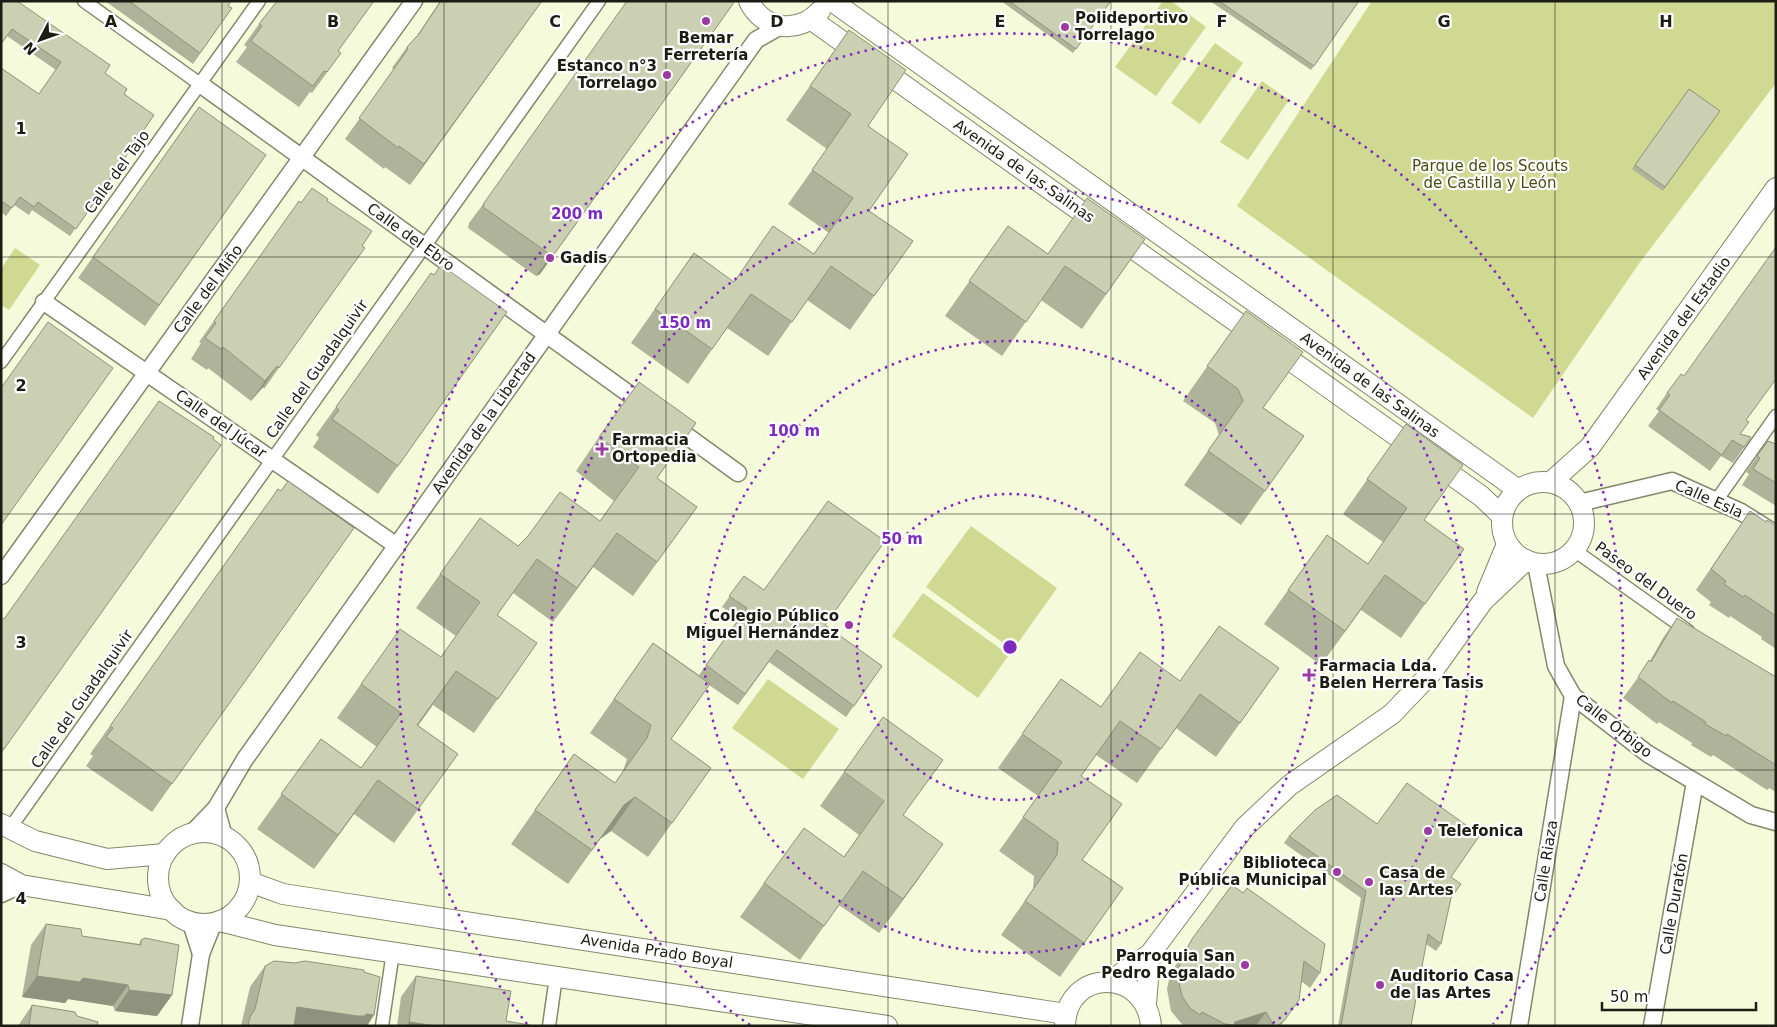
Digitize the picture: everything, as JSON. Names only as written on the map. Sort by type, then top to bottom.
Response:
[{"type":"street","name":"Calle del Ebro","points":[[84,1],[738,473]]},
{"type":"street","name":"Calle del Tajo","points":[[1,362],[259,1]]},
{"type":"street","name":"Calle del Miño","points":[[1,576],[414,1]]},
{"type":"street","name":"Calle del Guadalquivir","points":[[6,826],[272,460],[599,1]]},
{"type":"street","points":[[753,8],[780,27],[793,27],[812,20],[827,1]]},
{"type":"street","name":"Avenida de las Salinas","points":[[832,1],[1517,489]]},
{"type":"street","points":[[753,8],[756,40]]},
{"type":"street","name":"Avenida de las Salinas","points":[[812,20],[1481,496],[1502,516]]},
{"type":"street","name":"Avenida de la Libertad","points":[[191,834],[216,808],[245,759],[756,40],[780,27]]},
{"type":"street","name":"Avenida del Estadio","points":[[1551,482],[1590,447],[1776,188]]},
{"type":"street","name":"Calle del Júcar","points":[[44,302],[397,546]]},
{"type":"street","points":[[1716,501],[1776,416]]},
{"type":"street","name":"Avenida del Estadio","points":[[1576,498],[1590,447]]},
{"type":"street","name":"Calle Esla","points":[[1576,498],[1672,481],[1740,512],[1776,534]]},
{"type":"street","points":[[1533,482],[1551,482],[1576,498],[1584,515],[1581,539],[1574,550],[1557,562],[1531,562],[1508,544],[1502,527],[1502,516],[1510,497],[1517,489],[1533,482]]},
{"type":"street","points":[[1110,982],[1150,954],[1245,827],[1290,786],[1392,714],[1432,672],[1484,601],[1508,544]]},
{"type":"street","name":"Paseo del Duero","points":[[1574,550],[1660,613],[1700,639]]},
{"type":"street","points":[[1484,601],[1531,562]]},
{"type":"street","name":"Calle Órbigo","points":[[1531,562],[1556,666],[1573,696],[1648,754],[1752,815],[1776,822]]},
{"type":"street","name":"Calle Riaza","points":[[1520,1026],[1573,696]]},
{"type":"street","name":"Calle Duratón","points":[[1652,1026],[1695,782]]},
{"type":"street","points":[[216,808],[224,837]]},
{"type":"street","points":[[6,826],[35,841],[107,859],[165,854]]},
{"type":"street","points":[[190,1026],[201,954],[216,923],[231,915],[240,906],[247,894],[250,882],[249,869],[239,848],[224,837],[203,832],[191,834],[176,842],[165,854],[159,871],[158,880],[164,900],[172,910],[191,923],[216,923],[275,935],[887,1026]]},
{"type":"street","points":[[1,874],[7,896],[172,910]]},
{"type":"street","name":"Avenida Prado Boyal","points":[[250,882],[283,894],[1066,1020]]},
{"type":"street","points":[[191,923],[201,954]]},
{"type":"street","points":[[382,1026],[393,952]]},
{"type":"street","points":[[1150,954],[1146,1004],[1151,1026]]},
{"type":"street","points":[[549,1026],[556,976]]},
{"type":"street","points":[[1066,1020],[1071,1002],[1088,986],[1110,982],[1124,984],[1137,992],[1146,1004]]},
{"type":"green space","points":[[1163,1],[1171,1],[1206,27],[1156,96],[1115,67]]},
{"type":"green space","name":"Parque de los Scouts de Castilla y León","points":[[1372,1],[1776,1],[1776,83],[1638,265],[1533,418],[1237,206]]},
{"type":"green space","points":[[1215,43],[1243,63],[1200,124],[1171,103]]},
{"type":"green space","points":[[1262,81],[1289,100],[1248,160],[1220,142]]},
{"type":"green space","points":[[15,248],[40,265],[9,310],[1,305],[1,269]]},
{"type":"green space","points":[[971,526],[1057,588],[1013,650],[926,587]]},
{"type":"green space","points":[[923,593],[1009,655],[978,698],[892,636]]},
{"type":"green space","points":[[768,679],[839,729],[803,779],[732,728]]},
{"type":"building","points":[[1,1],[17,1],[110,65],[105,73],[127,89],[124,94],[154,115],[76,229],[38,202],[34,207],[20,197],[12,208],[1,201],[1,68],[39,94],[61,62],[12,29],[1,44]]},
{"type":"building","points":[[129,1],[231,1],[228,6],[232,8],[200,53]]},
{"type":"building","points":[[277,1],[374,1],[338,51],[341,53],[327,72],[324,71],[313,86],[251,41],[262,26],[259,24]]},
{"type":"building","points":[[441,1],[542,1],[424,164],[399,146],[398,148],[359,118]]},
{"type":"building","points":[[627,1],[733,1],[733,4],[555,253],[551,255],[483,207],[484,203]]},
{"type":"building","name":"Polideportivo Torrelago","points":[[1009,1],[1111,1],[1076,49]]},
{"type":"building","points":[[1219,1],[1359,1],[1314,66]]},
{"type":"building","points":[[849,30],[906,70],[868,126],[908,154],[869,211],[913,241],[874,296],[831,266],[792,322],[751,294],[712,349],[655,309],[694,253],[734,282],[773,226],[814,254],[853,198],[812,170],[851,114],[810,86]]},
{"type":"building","points":[[1689,89],[1720,111],[1665,187],[1635,165]]},
{"type":"building","points":[[199,107],[266,155],[159,305],[93,257]]},
{"type":"building","points":[[312,188],[328,199],[327,201],[372,231],[362,246],[365,248],[279,368],[277,366],[265,381],[223,347],[221,349],[205,338],[216,323],[214,321],[299,201],[301,203]]},
{"type":"building","points":[[1087,198],[1145,239],[1106,294],[1065,266],[1026,322],[969,281],[1008,226],[1048,254]]},
{"type":"building","points":[[1776,247],[1776,379],[1746,420],[1749,422],[1740,434],[1751,437],[1744,447],[1732,440],[1722,455],[1659,410],[1670,395],[1667,393],[1681,374],[1684,376]]},
{"type":"building","points":[[441,265],[507,312],[398,466],[332,419],[339,410],[336,407],[431,273],[434,275]]},
{"type":"building","points":[[1246,311],[1303,352],[1263,408],[1304,436],[1265,491],[1208,451],[1243,401],[1238,389],[1207,366]]},
{"type":"building","points":[[48,322],[113,368],[1,525],[1,388]]},
{"type":"building","points":[[639,382],[696,423],[657,478],[697,507],[657,562],[617,533],[577,588],[537,559],[497,615],[537,643],[498,699],[456,671],[417,725],[458,754],[418,809],[378,780],[338,835],[281,794],[321,739],[361,768],[401,713],[361,684],[400,629],[441,657],[480,602],[440,574],[480,518],[518,546],[528,536],[560,492],[600,521],[639,467],[599,437]]},
{"type":"building","points":[[159,401],[214,437],[213,439],[221,445],[4,749],[1,747],[1,620],[2,618],[4,619]]},
{"type":"building","points":[[1406,424],[1463,465],[1424,520],[1464,549],[1425,604],[1385,575],[1345,631],[1288,590],[1327,535],[1368,564],[1407,508],[1367,479]]},
{"type":"building","points":[[1768,441],[1776,444],[1776,483],[1753,469],[1760,458],[1757,456]]},
{"type":"building","points":[[288,481],[354,528],[172,784],[106,737],[113,728],[110,726],[278,489],[281,491]]},
{"type":"building","name":"Colegio Público Miguel Hernández","points":[[828,501],[885,541],[825,625],[882,666],[854,706],[777,650],[745,694],[706,665],[747,608],[729,596],[744,576],[764,590]]},
{"type":"building","points":[[1750,511],[1766,522],[1767,520],[1776,526],[1776,616],[1745,595],[1743,597],[1724,584],[1726,581],[1711,569]]},
{"type":"building","points":[[1677,618],[1776,677],[1776,765],[1727,734],[1726,736],[1705,724],[1706,722],[1673,701],[1672,703],[1638,677],[1649,660],[1651,662]]},
{"type":"building","points":[[1219,626],[1279,668],[1240,723],[1200,694],[1161,749],[1120,721],[1081,776],[1122,804],[1082,860],[1123,888],[1084,943],[1025,901],[1057,855],[1058,842],[1023,817],[1062,762],[1022,734],[1061,679],[1101,707],[1140,652],[1180,681]]},
{"type":"building","points":[[653,643],[710,684],[671,739],[711,768],[672,823],[635,797],[624,805],[592,850],[535,810],[574,754],[615,783],[647,738],[651,725],[614,699]]},
{"type":"building","points":[[883,717],[943,760],[903,815],[943,844],[903,899],[863,871],[824,926],[764,883],[804,828],[844,857],[884,801],[844,772]]},
{"type":"building","points":[[1407,783],[1480,835],[1451,877],[1461,884],[1451,898],[1441,944],[1428,934],[1411,1026],[1341,1026],[1366,891],[1289,836],[1315,810],[1337,795],[1377,824]]},
{"type":"building","name":"Parroquia San Pedro Regalado","points":[[1232,885],[1243,893],[1247,888],[1325,944],[1320,973],[1304,961],[1299,1000],[1284,1021],[1277,1026],[1274,1026],[1266,1012],[1235,1022],[1234,1025],[1225,1024],[1202,1012],[1200,1015],[1190,1008],[1182,996],[1177,974],[1181,960],[1192,939]]},
{"type":"building","points":[[46,924],[81,929],[82,936],[141,945],[141,940],[145,938],[179,945],[172,995],[129,990],[128,985],[83,978],[80,982],[37,976]]},
{"type":"building","points":[[274,961],[295,963],[305,961],[364,970],[364,972],[380,977],[374,1015],[357,1016],[297,1007],[294,1026],[248,1026],[250,1017],[255,1009],[265,966]]},
{"type":"building","points":[[416,976],[511,991],[506,1021],[535,1026],[436,1026],[409,1022]]},
{"type":"building","points":[[32,1005],[75,1012],[77,1016],[98,1022],[97,1026],[29,1026]]},
{"type":"place","name":"Bemar Ferretería","points":[[706,21]]},
{"type":"place","name":"Polideportivo Torrelago","points":[[1065,27]]},
{"type":"place","name":"Estanco n°3 Torrelago","points":[[667,75]]},
{"type":"place","name":"Gadis","points":[[550,258]]},
{"type":"place","name":"Farmacia Ortopedia","points":[[602,449]]},
{"type":"place","name":"Colegio Público Miguel Hernández","points":[[849,625]]},
{"type":"place","name":"Farmacia Lda. Belen Herrera Tasis","points":[[1309,675]]},
{"type":"place","name":"Telefonica","points":[[1428,831]]},
{"type":"place","name":"Biblioteca Pública Municipal","points":[[1337,872]]},
{"type":"place","name":"Casa de las Artes","points":[[1369,882]]},
{"type":"place","name":"Parroquia San Pedro Regalado","points":[[1245,965]]},
{"type":"place","name":"Auditorio Casa de las Artes","points":[[1380,985]]}]
